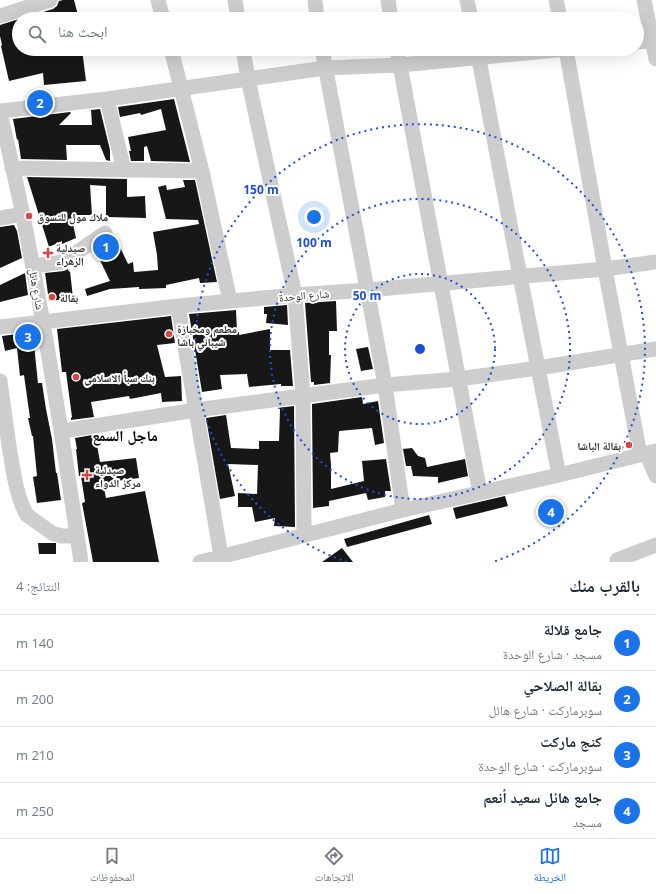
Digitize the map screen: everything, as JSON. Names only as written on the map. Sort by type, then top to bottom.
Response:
[{"type":"street","points":[[12,12],[50,0]]},
{"type":"street","points":[[158,0],[161,12]]},
{"type":"street","points":[[235,0],[237,12]]},
{"type":"street","points":[[314,0],[316,12]]},
{"type":"street","points":[[388,0],[391,12]]},
{"type":"street","points":[[467,0],[470,12]]},
{"type":"street","points":[[556,0],[559,12]]},
{"type":"street","points":[[644,0],[654,41],[656,59]]},
{"type":"street","points":[[0,16],[12,12]]},
{"type":"street","points":[[644,42],[654,41]]},
{"type":"street","points":[[172,56],[202,172],[230,301]]},
{"type":"street","points":[[244,56],[295,295],[303,396],[304,535]]},
{"type":"street","points":[[323,56],[385,385],[403,510]]},
{"type":"street","points":[[398,56],[480,493]]},
{"type":"street","points":[[0,112],[107,99],[325,68],[400,65],[464,56]]},
{"type":"street","points":[[478,56],[559,475]]},
{"type":"street","points":[[568,56],[621,355],[647,453],[656,476]]},
{"type":"street","points":[[107,99],[124,170]]},
{"type":"street","name":"شارع هائل","points":[[0,112],[33,266],[62,431],[81,562]]},
{"type":"street","points":[[12,168],[202,172]]},
{"type":"street","points":[[0,218],[23,214]]},
{"type":"street","points":[[33,266],[62,262],[105,233]]},
{"type":"street","name":"شارع الوحدة","points":[[0,327],[178,306],[605,269],[656,262]]},
{"type":"street","points":[[178,306],[221,556]]},
{"type":"street","points":[[62,431],[196,410],[385,385],[458,379],[538,368],[656,349]]},
{"type":"street","points":[[0,381],[13,470],[16,486],[24,511],[27,515],[52,533],[62,536],[77,536]]},
{"type":"street","points":[[200,562],[403,510],[559,475],[647,453]]},
{"type":"street","points":[[617,560],[656,545]]},
{"type":"building","points":[[74,0],[77,12],[43,12],[53,9],[57,6],[59,1]]},
{"type":"building","points":[[12,21],[12,56],[83,56],[86,81],[44,85],[43,73],[9,81],[1,46],[0,25]]},
{"type":"building","points":[[174,99],[190,162],[151,161],[147,146],[144,147],[144,161],[131,161],[129,151],[131,151],[128,137],[166,130],[161,109],[141,115],[140,113],[120,117],[118,107]]},
{"type":"building","points":[[100,109],[110,150],[110,161],[106,160],[100,145],[66,145],[67,160],[21,159],[13,119],[70,112],[71,113],[59,125],[92,125],[91,110]]},
{"type":"building","points":[[27,177],[127,179],[127,197],[145,196],[146,218],[106,217],[106,186],[90,185],[92,215],[71,215],[76,238],[62,244],[62,241],[49,247]]},
{"type":"building","points":[[183,180],[195,180],[217,282],[200,283],[199,278],[166,285],[166,288],[139,289],[139,287],[110,289],[87,296],[85,289],[110,281],[98,256],[106,256],[106,243],[112,238],[116,247],[119,245],[128,264],[133,262],[134,272],[158,270],[153,232],[199,224],[198,220],[166,219],[158,187],[166,185],[167,190],[185,187]]},
{"type":"building","points":[[14,225],[17,231],[22,258],[0,268],[0,227]]},
{"type":"building","points":[[68,269],[69,272],[70,271],[73,298],[49,301],[45,273],[64,271]]},
{"type":"building","points":[[25,273],[28,295],[0,302],[0,285]]},
{"type":"building","points":[[336,301],[337,331],[329,331],[329,355],[331,355],[330,383],[314,385],[314,382],[311,382],[305,303]]},
{"type":"building","points":[[287,305],[288,325],[266,323],[267,314],[264,314],[264,307]]},
{"type":"building","points":[[236,310],[237,332],[239,332],[239,335],[270,329],[270,350],[290,350],[293,386],[281,386],[281,384],[249,387],[247,374],[220,375],[222,389],[202,392],[189,314]]},
{"type":"building","points":[[171,316],[175,343],[157,345],[165,377],[181,376],[182,401],[162,402],[161,393],[130,399],[129,396],[91,402],[94,417],[71,420],[72,417],[66,372],[62,372],[57,329]]},
{"type":"building","points":[[34,332],[38,383],[42,383],[61,500],[37,503],[33,477],[37,476],[33,436],[28,418],[30,418],[24,375],[20,376],[17,348],[5,351],[2,336]]},
{"type":"building","points":[[368,347],[373,369],[361,371],[356,349]]},
{"type":"building","points":[[362,397],[363,404],[378,401],[384,443],[375,445],[372,428],[339,431],[338,452],[330,453],[331,489],[364,481],[362,461],[386,459],[391,491],[385,491],[385,497],[368,500],[366,493],[329,501],[329,506],[313,508],[312,404]]},
{"type":"building","points":[[294,406],[295,527],[274,526],[275,518],[255,522],[252,507],[238,507],[238,493],[257,494],[258,465],[228,464],[235,496],[220,499],[206,418],[226,415],[231,448],[259,449],[259,441],[279,441],[280,409],[277,408]]},
{"type":"building","points":[[98,434],[99,439],[96,439],[100,462],[136,458],[139,478],[103,483],[106,498],[145,491],[159,562],[93,562],[82,503],[85,502],[81,476],[79,476],[75,438]]},
{"type":"building","points":[[412,448],[418,456],[425,458],[427,467],[465,459],[468,476],[438,483],[438,477],[413,476],[411,466],[406,466],[403,449]]},
{"type":"building","points":[[505,496],[508,506],[456,519],[453,508]]},
{"type":"building","points":[[429,515],[432,524],[347,547],[344,539]]},
{"type":"building","points":[[38,543],[56,543],[56,554],[39,554]]},
{"type":"building","points":[[342,548],[353,562],[322,562]]},
{"type":"place","name":"بقالة الصلاحي","points":[[40,103]]},
{"type":"place","name":"ملاك مول للتسوق","points":[[29,216]]},
{"type":"place","name":"جامع قلالة","points":[[106,247]]},
{"type":"place","name":"صيدلية الزهراء","points":[[48,253]]},
{"type":"place","name":"بقالة","points":[[52,297]]},
{"type":"place","name":"مطعم ومخبازة شيباني باشا","points":[[169,334]]},
{"type":"place","name":"كنج ماركت","points":[[28,337]]},
{"type":"place","name":"بنك سبأ الاسلامي","points":[[76,377]]},
{"type":"place","name":"بقالة الباشا","points":[[629,445]]},
{"type":"place","name":"صيدلية مركز الدواء","points":[[87,475]]},
{"type":"place","name":"جامع هائل سعيد أنعم","points":[[551,512]]},
{"type":"district","name":"ماجل السمع","points":[[125,435]]}]
